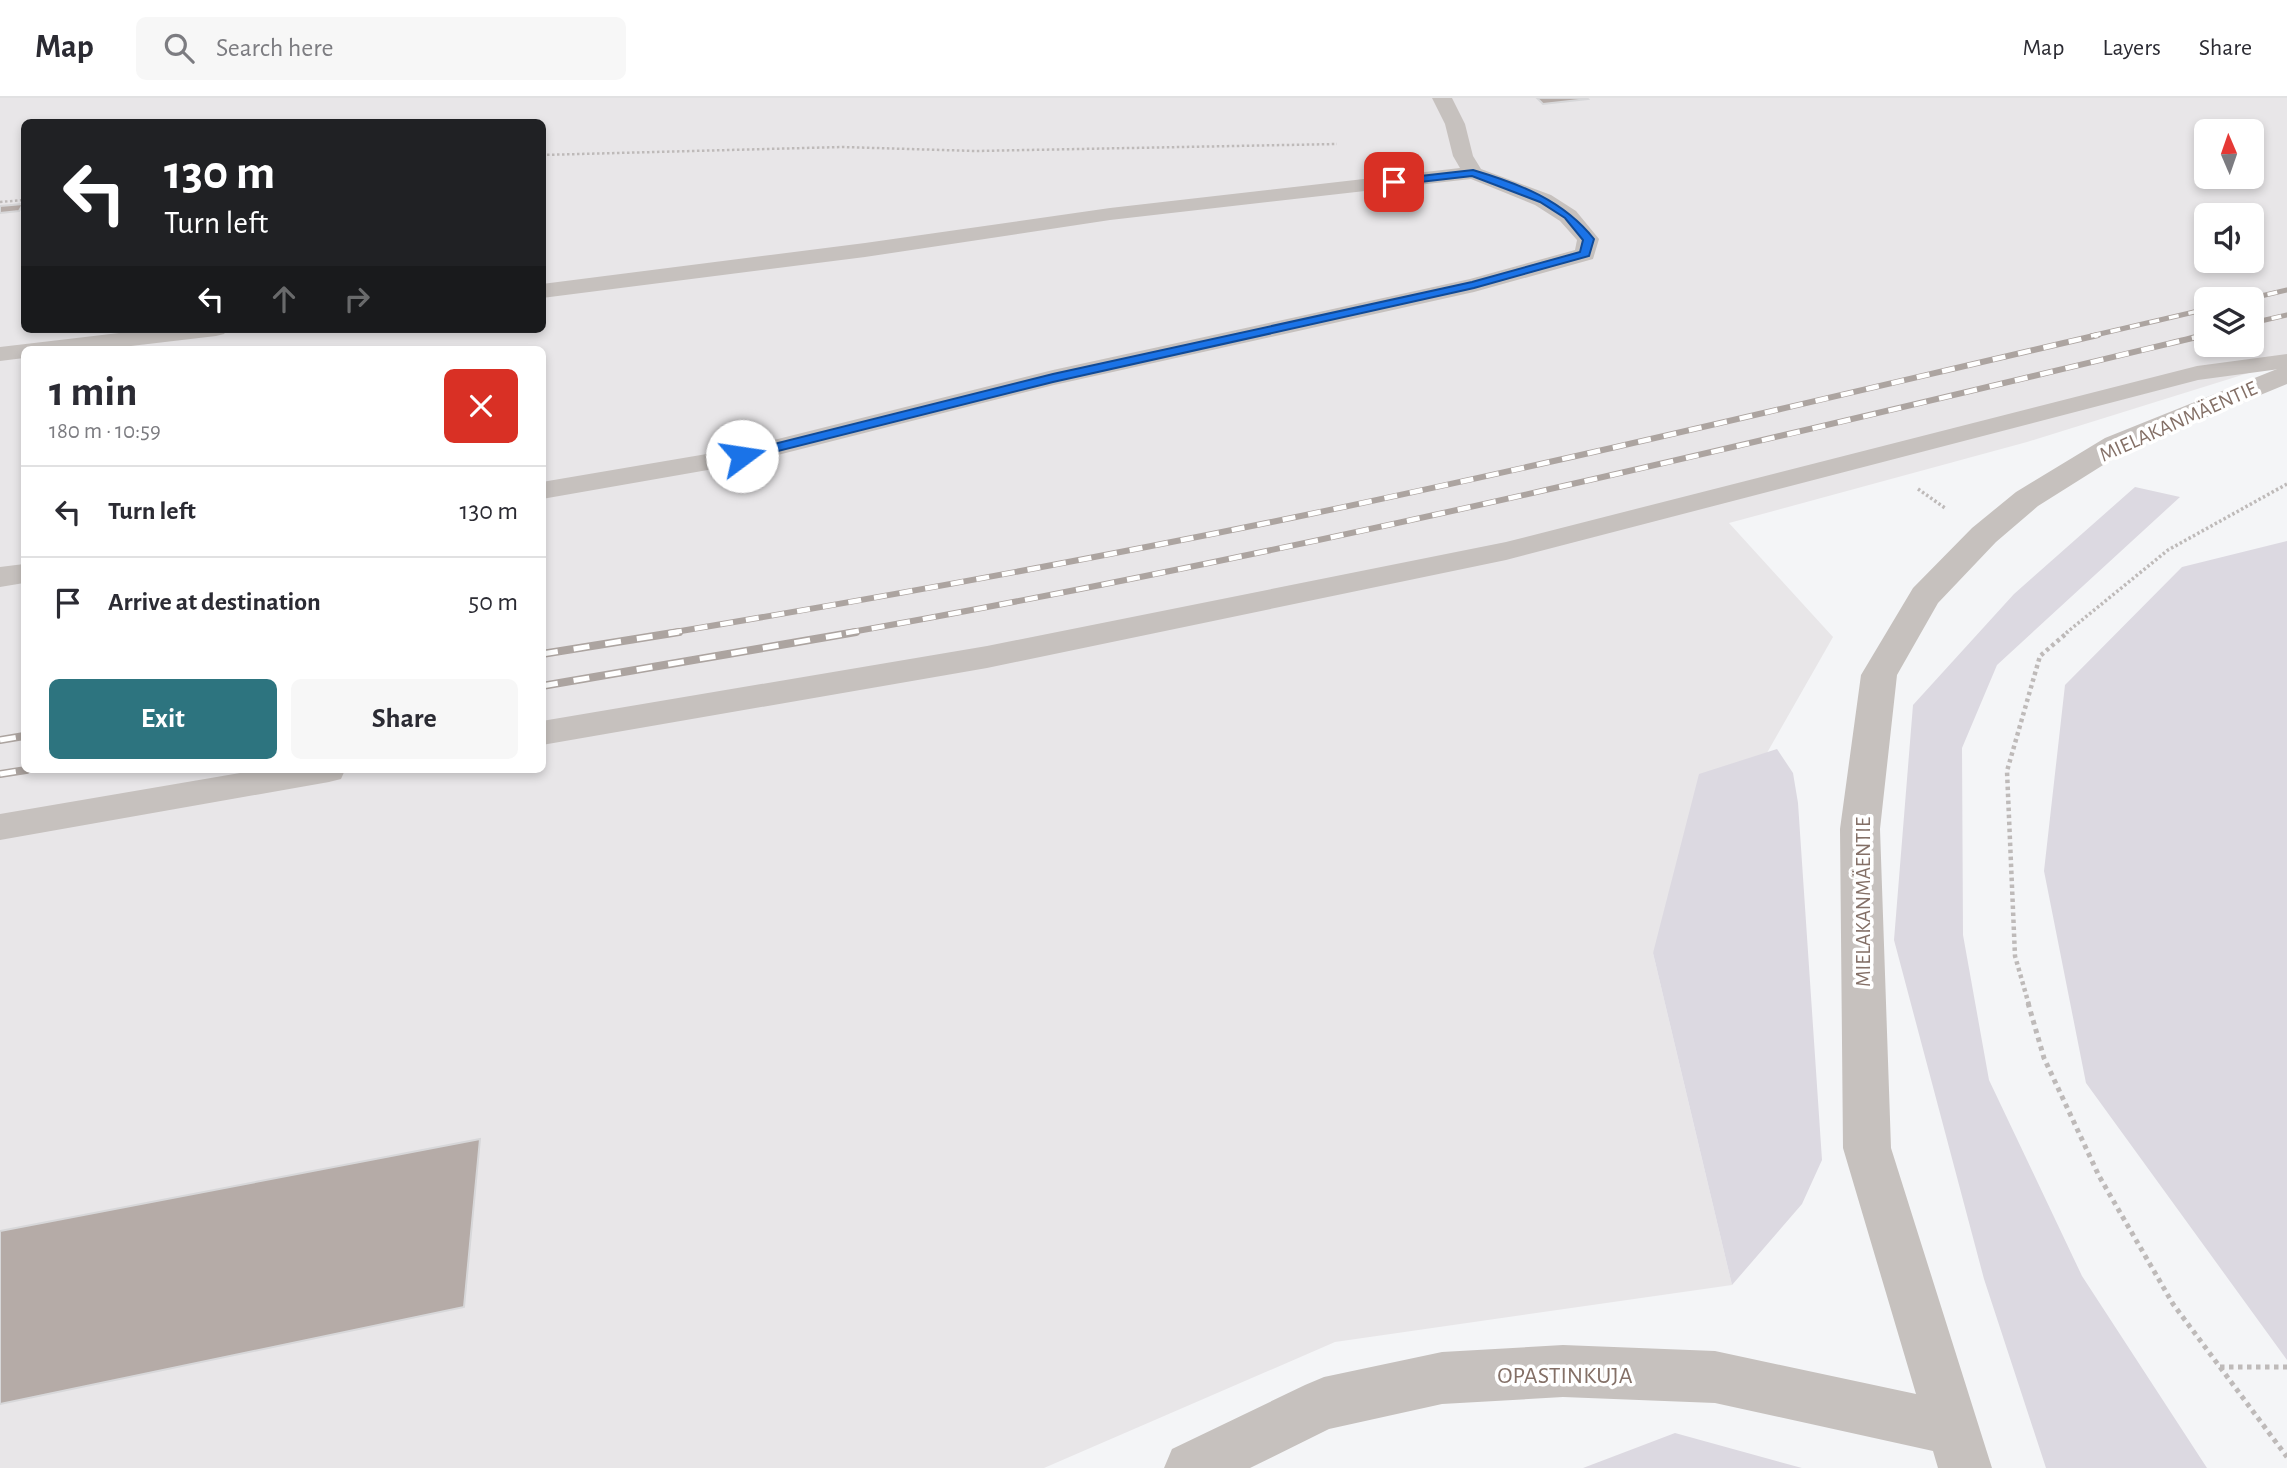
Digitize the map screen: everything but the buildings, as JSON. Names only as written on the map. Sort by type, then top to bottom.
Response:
[{"type":"street","name":"MIELAKANMÄENTIE","points":[[1958,1448],[1867,1148],[1860,829],[1879,675],[1925,596],[1984,535],[2027,499],[2116,444],[2287,374]]},
{"type":"street","name":"OPASTINKUJA","points":[[1191,1468],[1324,1404],[1442,1378],[1563,1371],[1715,1377],[1958,1448]]},
{"type":"lane","points":[[1442,98],[1455,124],[1463,156],[1473,173]]},
{"type":"lane","points":[[546,290],[865,250],[1110,214],[1473,173],[1543,200],[1569,216],[1588,239],[1585,254],[1474,285],[1053,378],[742,456],[546,490]]},
{"type":"lane","points":[[69,346],[181,333]]},
{"type":"lane","points":[[0,354],[21,351]]},
{"type":"lane","points":[[546,732],[987,657],[1506,551],[2197,373],[2287,361]]},
{"type":"lane","points":[[0,578],[21,574]]},
{"type":"lane","points":[[0,827],[312,773]]},
{"type":"path","points":[[546,155],[842,147],[976,151],[1343,144]]},
{"type":"path","points":[[0,202],[21,200]]},
{"type":"path","points":[[1848,463],[1918,489],[1984,535]]},
{"type":"path","points":[[2287,484],[2168,550],[2040,656],[2007,771],[2015,956],[2044,1058],[2099,1176],[2172,1304],[2287,1457]]},
{"type":"path","points":[[2220,1367],[2287,1367]]},
{"type":"shaded area","points":[[0,98],[2287,98],[2287,361],[2027,442],[1729,523],[1833,637],[1653,953],[1732,1285],[1335,1342],[1044,1468],[0,1468]]},
{"type":"shaded area","points":[[2135,487],[2180,497],[1997,665],[1962,748],[1963,935],[1989,1080],[2082,1276],[2207,1468],[2046,1468],[1984,1279],[1894,940],[1913,705],[2014,594]]},
{"type":"shaded area","points":[[2287,541],[2287,1360],[2086,1083],[2044,871],[2065,685],[2182,567]]},
{"type":"shaded area","points":[[1777,749],[1793,773],[1798,803],[1822,1160],[1802,1204],[1732,1285],[1653,953],[1699,774]]},
{"type":"shaded area","points":[[1675,1433],[1802,1468],[1583,1468]]},
{"type":"railway","points":[[2264,295],[2287,290]]},
{"type":"railway","points":[[2091,336],[2194,312]]},
{"type":"railway","points":[[2264,320],[2287,315]]},
{"type":"railway","points":[[669,633],[983,578],[1397,496],[2098,335]]},
{"type":"railway","points":[[846,633],[1358,532],[2194,338]]},
{"type":"railway","points":[[546,653],[679,632]]},
{"type":"railway","points":[[546,685],[856,632]]},
{"type":"railway","points":[[0,740],[21,736]]},
{"type":"railway","points":[[0,774],[21,771]]},
{"type":"route","points":[[742,456],[1053,378],[1474,285],[1585,254],[1588,239],[1569,216],[1543,200],[1473,173],[1394,182]]}]
